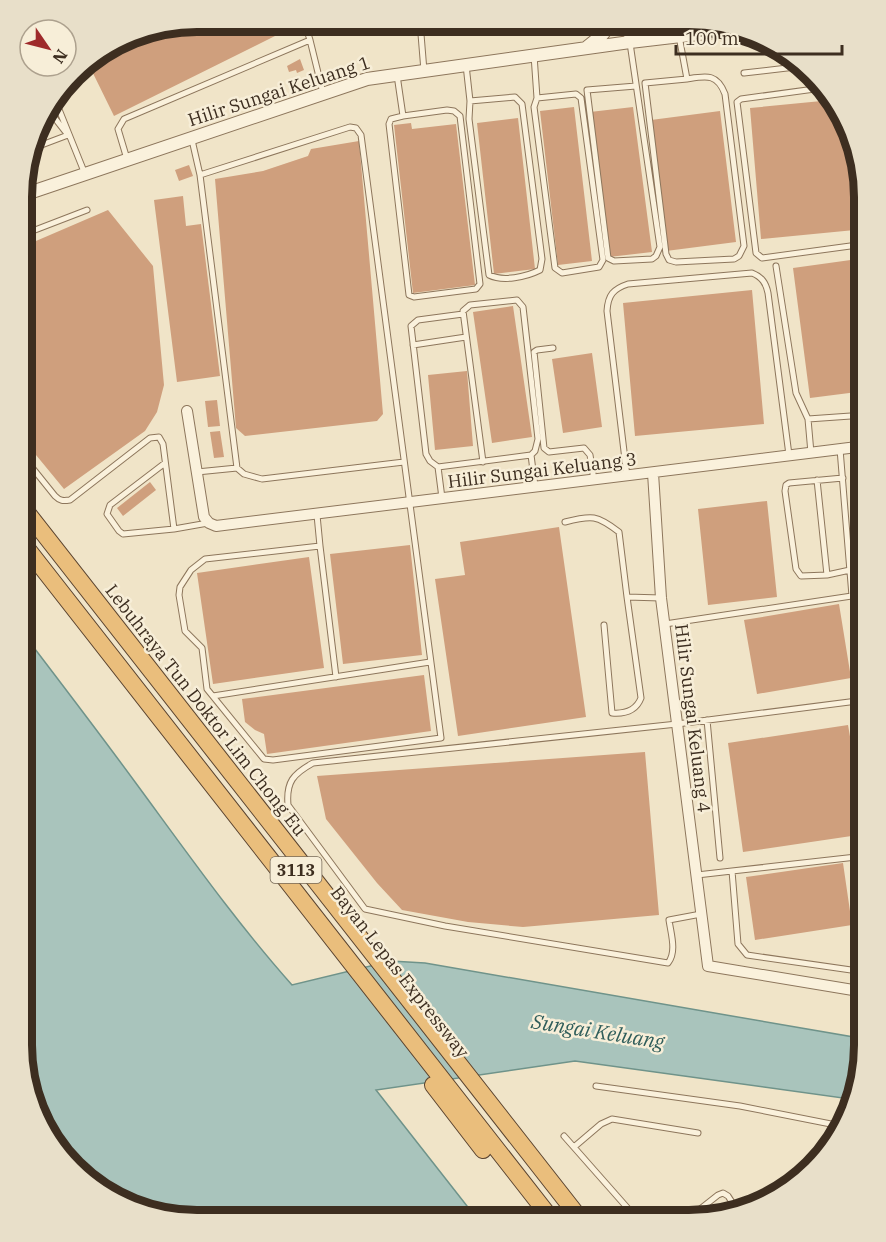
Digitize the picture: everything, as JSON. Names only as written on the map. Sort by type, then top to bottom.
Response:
[{"type":"highway","name":"Lebuhraya Tun Doktor Lim Chong Eu","points":[[32,519],[573,1210]]},
{"type":"highway","name":"Bayan Lepas Expressway","points":[[32,532],[562,1210]]},
{"type":"highway","name":"Bayan Lepas Expressway","points":[[32,555],[544,1210]]},
{"type":"highway","name":"3113","points":[[32,573],[530,1210]]},
{"type":"street","points":[[586,48],[605,32]]},
{"type":"street","points":[[630,32],[630,42]]},
{"type":"street","points":[[645,32],[647,40]]},
{"type":"street","points":[[679,32],[683,36]]},
{"type":"street","name":"Hilir Sungai Keluang 1","points":[[32,192],[367,79],[708,33]]},
{"type":"street","points":[[188,411],[204,517],[209,523]]},
{"type":"street","name":"Hilir Sungai Keluang 3","points":[[209,523],[224,527],[854,447]]},
{"type":"street","name":"Hilir Sungai Keluang 4","points":[[653,473],[661,598],[708,966],[854,990]]},
{"type":"lane","points":[[307,32],[323,94]]},
{"type":"lane","points":[[421,32],[424,71]]},
{"type":"lane","points":[[683,36],[687,79]]},
{"type":"lane","points":[[127,160],[118,129],[124,119],[310,40]]},
{"type":"lane","points":[[630,42],[660,247],[652,259],[614,261],[608,258],[587,90],[636,86]]},
{"type":"lane","points":[[534,55],[537,98],[534,107],[555,268],[562,273],[599,267],[603,260],[582,98],[576,94],[537,98]]},
{"type":"lane","points":[[466,65],[470,101],[469,119],[489,275],[496,279],[530,275],[540,270],[542,259],[522,104],[515,97],[470,101]]},
{"type":"lane","points":[[744,73],[792,67]]},
{"type":"lane","points":[[397,75],[404,116]]},
{"type":"lane","points":[[704,76],[714,78],[722,84],[725,94],[744,246],[739,256],[734,259],[676,262],[669,260],[666,254],[645,83],[687,79],[704,76]]},
{"type":"lane","points":[[815,89],[741,99],[737,102],[756,253],[762,258],[854,245]]},
{"type":"lane","points":[[58,107],[85,174]]},
{"type":"lane","points":[[447,110],[454,111],[460,116],[480,284],[476,289],[414,297],[409,295],[389,124],[391,119],[404,116],[447,110]]},
{"type":"lane","points":[[53,117],[68,135]]},
{"type":"lane","points":[[200,175],[350,127],[356,128],[362,135],[441,738],[273,760],[264,759],[207,689],[202,648],[187,634],[179,595],[180,587],[191,570],[205,559],[320,546]]},
{"type":"lane","points":[[39,146],[68,135]]},
{"type":"lane","points":[[192,138],[200,175],[237,468],[244,474],[262,479],[404,462]]},
{"type":"lane","points":[[32,231],[87,210]]},
{"type":"lane","points":[[776,266],[796,393],[808,419],[811,453]]},
{"type":"lane","points":[[627,476],[607,311],[613,291],[628,284],[752,273],[762,279],[768,293],[789,455]]},
{"type":"lane","points":[[463,314],[415,321],[411,326],[426,454],[430,461],[438,467],[483,462],[531,456],[535,451],[538,439],[522,304],[514,300],[470,305],[465,308],[463,314],[483,462]]},
{"type":"lane","points":[[413,345],[466,337]]},
{"type":"lane","points":[[553,348],[534,352],[544,448],[549,452],[585,448],[590,455],[594,480]]},
{"type":"lane","points":[[808,419],[854,416]]},
{"type":"lane","points":[[32,467],[60,501],[70,500],[154,436],[162,440],[174,530]]},
{"type":"lane","points":[[665,624],[852,596],[840,449]]},
{"type":"lane","points":[[531,456],[535,488]]},
{"type":"lane","points":[[165,463],[110,505],[106,514],[123,534],[174,530],[209,523]]},
{"type":"lane","points":[[438,467],[442,499]]},
{"type":"lane","points":[[197,472],[237,468]]},
{"type":"lane","points":[[843,478],[789,483],[785,490],[798,574],[801,576],[827,575],[850,570]]},
{"type":"lane","points":[[817,480],[827,575]]},
{"type":"lane","points":[[317,515],[336,677]]},
{"type":"lane","points":[[565,522],[588,516],[605,521],[619,532],[641,698],[638,706],[632,711],[612,713],[604,625]]},
{"type":"lane","points":[[627,597],[661,598]]},
{"type":"lane","points":[[213,696],[430,662]]},
{"type":"lane","points":[[701,914],[669,921],[673,951],[668,963],[445,926],[365,909],[288,805],[286,792],[290,782],[299,771],[313,763],[677,724],[854,701]]},
{"type":"lane","points":[[707,720],[720,858]]},
{"type":"lane","points":[[697,875],[854,857]]},
{"type":"lane","points":[[732,871],[738,944],[747,955],[854,970]]},
{"type":"lane","points":[[596,1086],[740,1106],[835,1125]]},
{"type":"lane","points":[[574,1147],[601,1124],[612,1119],[698,1133]]},
{"type":"lane","points":[[564,1136],[629,1210]]},
{"type":"lane","points":[[700,1210],[723,1193],[728,1196],[733,1204]]},
{"type":"water","name":"Sungai Keluang","points":[[32,645],[251,937],[292,985],[391,961],[425,963],[854,1037],[854,1057],[846,1098],[575,1061],[376,1090],[470,1210],[175,1209],[153,1205],[114,1188],[88,1170],[72,1154],[48,1119],[40,1099],[33,1067]]},
{"type":"building","points":[[283,32],[114,116],[91,70],[105,59],[133,44],[175,33]]},
{"type":"building","points":[[300,59],[304,70],[297,73],[296,70],[289,72],[287,66]]},
{"type":"building","points":[[824,101],[838,123],[851,164],[854,230],[761,239],[750,108]]},
{"type":"building","points":[[574,107],[592,261],[558,265],[540,111]]},
{"type":"building","points":[[633,107],[652,252],[609,257],[590,112]]},
{"type":"building","points":[[720,111],[736,242],[666,251],[651,120]]},
{"type":"building","points":[[518,118],[535,269],[494,274],[477,123]]},
{"type":"building","points":[[411,123],[412,129],[456,124],[475,285],[413,293],[394,125]]},
{"type":"building","points":[[359,141],[383,414],[377,421],[245,436],[236,428],[215,179],[263,171],[308,156],[311,149]]},
{"type":"building","points":[[189,165],[193,176],[179,181],[175,170]]},
{"type":"building","points":[[183,196],[186,226],[201,224],[220,376],[177,382],[154,200]]},
{"type":"building","points":[[108,210],[153,266],[164,385],[157,412],[145,431],[64,489],[32,450],[32,243]]},
{"type":"building","points":[[854,260],[854,392],[810,398],[793,268]]},
{"type":"building","points":[[752,290],[764,424],[635,436],[623,303]]},
{"type":"building","points":[[513,306],[532,437],[492,443],[473,312]]},
{"type":"building","points":[[592,353],[602,427],[563,433],[552,359]]},
{"type":"building","points":[[467,371],[473,446],[435,450],[428,375]]},
{"type":"building","points":[[217,400],[220,426],[208,427],[205,401]]},
{"type":"building","points":[[220,431],[224,457],[214,458],[210,432]]},
{"type":"building","points":[[150,482],[156,490],[123,516],[117,508]]},
{"type":"building","points":[[767,501],[777,597],[708,605],[698,509]]},
{"type":"building","points":[[559,527],[586,717],[458,736],[435,579],[465,575],[460,542]]},
{"type":"building","points":[[410,545],[422,655],[343,664],[330,554]]},
{"type":"building","points":[[309,557],[324,668],[213,684],[197,573]]},
{"type":"building","points":[[839,604],[851,678],[757,694],[744,620]]},
{"type":"building","points":[[424,675],[431,731],[267,754],[264,734],[245,722],[242,699]]},
{"type":"building","points":[[848,725],[852,748],[854,748],[854,836],[743,852],[728,743]]},
{"type":"building","points":[[645,752],[659,915],[523,927],[468,922],[402,910],[377,883],[326,819],[317,776]]},
{"type":"building","points":[[843,863],[852,925],[755,940],[746,877]]}]
